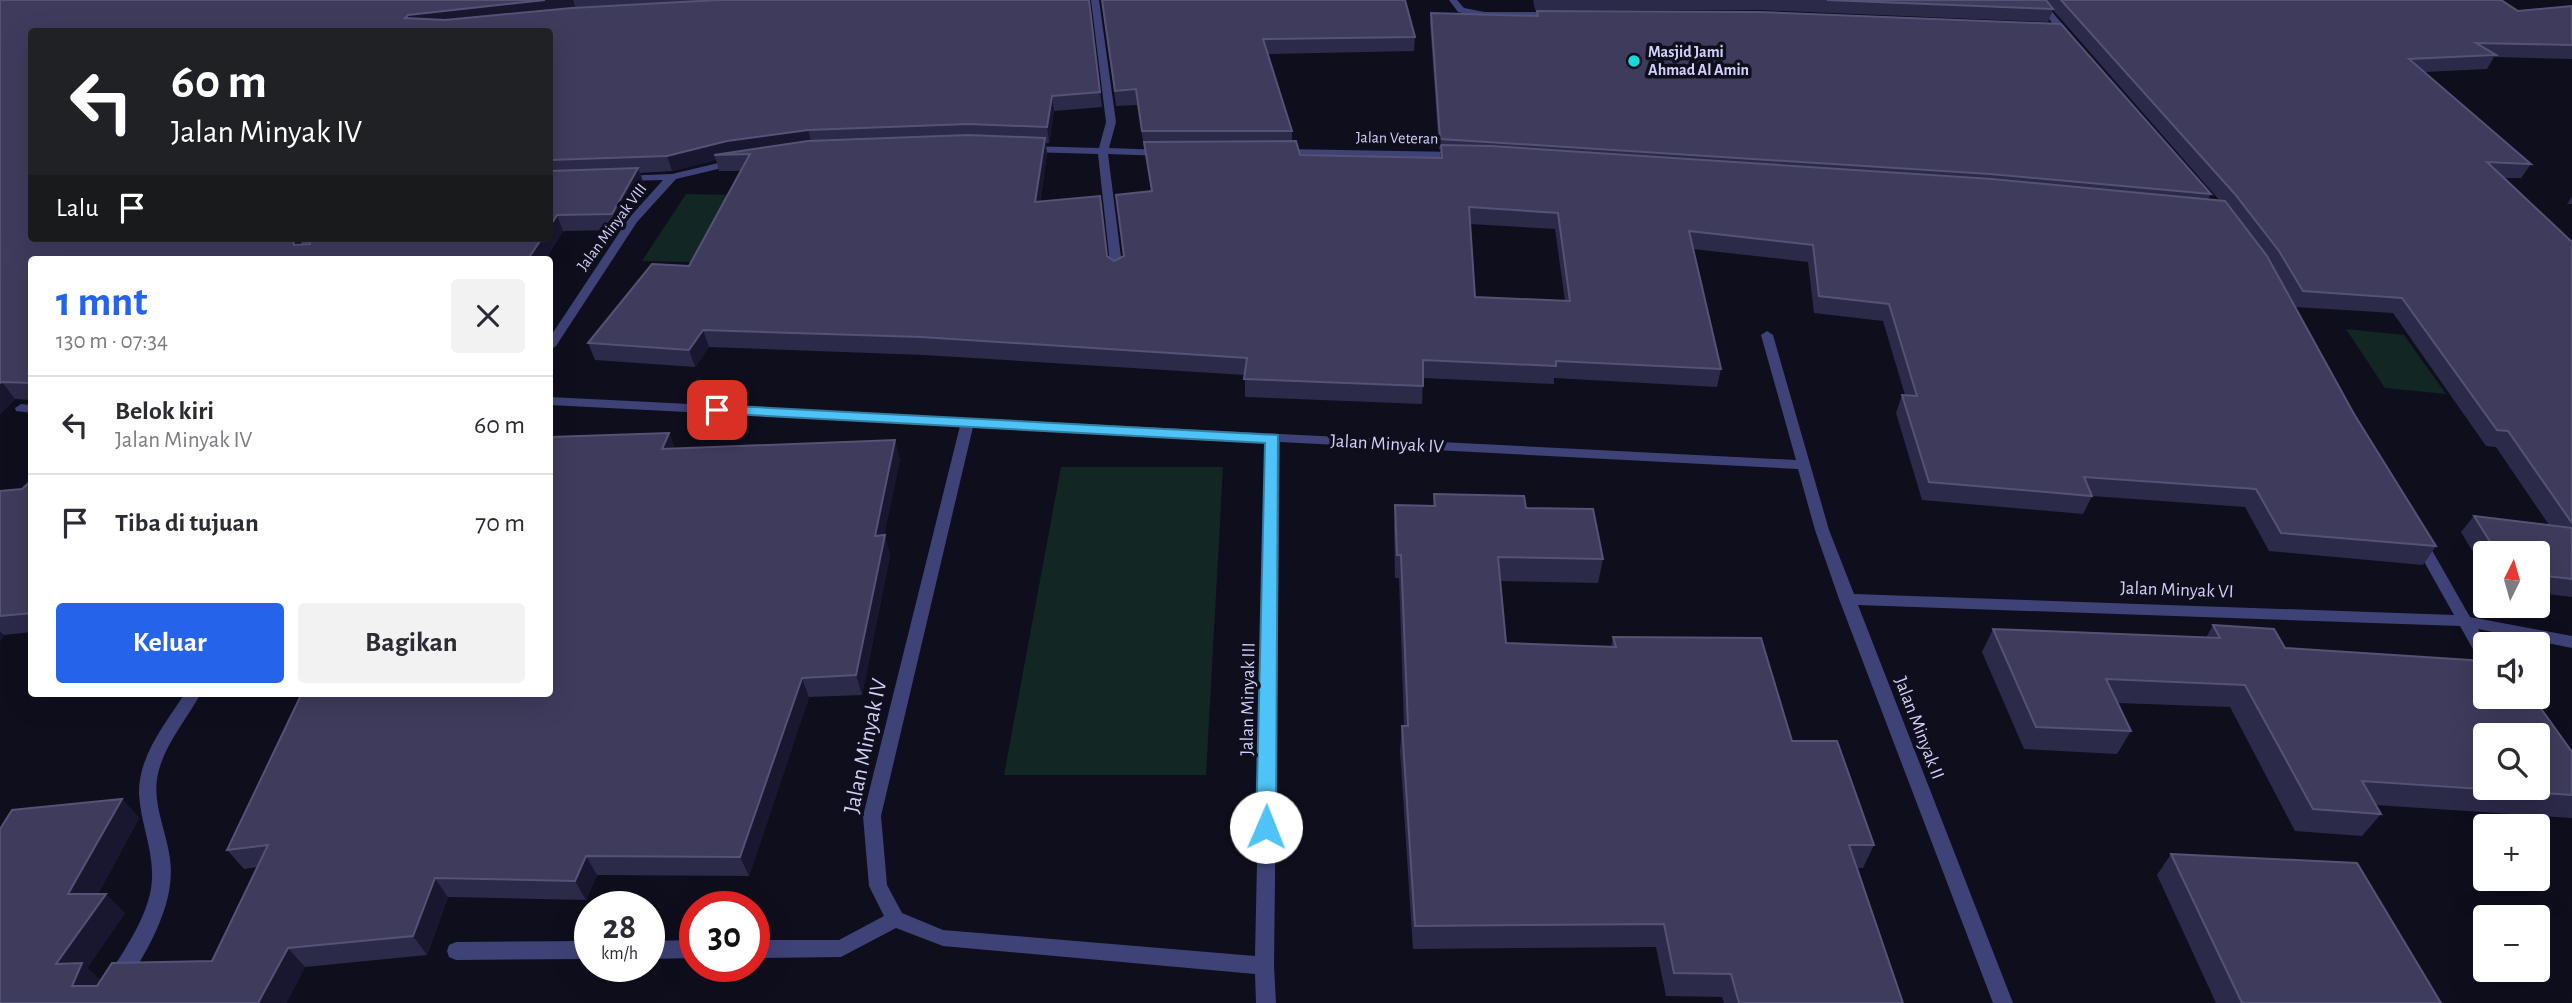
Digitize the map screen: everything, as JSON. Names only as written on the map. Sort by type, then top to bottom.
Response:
[{"type":"street","points":[[1095,0],[1111,122],[1104,152],[1117,273]]},
{"type":"street","points":[[1453,0],[1461,10],[1485,15],[1567,15]]},
{"type":"street","points":[[2037,0],[2079,49]]},
{"type":"street","points":[[2047,28],[2061,28]]},
{"type":"street","points":[[1020,149],[1175,153]]},
{"type":"street","name":"Jalan Veteran","points":[[1269,152],[1477,156]]},
{"type":"street","name":"Jalan Minyak VIII","points":[[553,341],[633,220],[672,177],[745,160]]},
{"type":"street","points":[[610,178],[672,177]]},
{"type":"street","name":"Jalan Minyak II","points":[[1767,335],[1822,530],[2003,1003]]},
{"type":"street","name":"Jalan Minyak IV","points":[[553,401],[1805,465]]},
{"type":"street","name":"Jalan Minyak IV","points":[[895,919],[878,886],[873,816],[968,422]]},
{"type":"street","name":"Jalan Minyak III","points":[[1266,1003],[1264,966],[1273,438]]},
{"type":"street","points":[[2416,536],[2473,635]]},
{"type":"street","name":"Jalan Minyak VI","points":[[1847,599],[2465,621],[2572,642]]},
{"type":"street","points":[[104,1003],[137,947],[159,897],[162,874],[148,793],[156,757],[191,697]]},
{"type":"street","points":[[770,949],[841,948],[895,919],[943,938],[1264,966]]},
{"type":"street","points":[[456,951],[574,950]]},
{"type":"green space","points":[[686,194],[735,195],[694,262],[642,261]]},
{"type":"green space","points":[[2346,329],[2404,335],[2446,394],[2385,388]]},
{"type":"green space","points":[[1061,467],[1223,467],[1206,775],[1004,775]]},
{"type":"building","points":[[0,0],[545,0],[408,15],[405,18],[445,20],[572,8],[718,0],[1089,0],[1100,92],[1052,96],[1047,127],[968,124],[808,130],[727,141],[667,156],[553,160],[553,28],[28,28],[28,242],[294,242],[294,245],[310,242],[539,242],[530,256],[28,256],[28,383],[0,383]]},
{"type":"building","points":[[1102,0],[1405,0],[1415,37],[1263,39],[1292,131],[1142,131],[1136,89],[1115,91]]},
{"type":"building","points":[[1827,0],[2046,0],[2053,9]]},
{"type":"building","points":[[2061,0],[2501,0],[2518,11],[2572,6],[2572,45],[2476,43],[2496,55],[2409,59],[2531,164],[2487,162],[2572,242],[2572,523],[2508,431],[2497,430],[2402,298],[2303,291],[2279,251],[2234,193]]},
{"type":"building","points":[[1537,11],[1759,12],[2061,24],[2211,194],[1990,174],[1440,139],[1431,13],[1538,16]]},
{"type":"building","points":[[968,135],[1045,138],[1035,202],[1100,196],[1107,256],[1114,261],[1124,256],[1116,195],[1152,191],[1144,142],[1296,141],[1300,155],[1442,158],[1441,145],[1491,146],[1992,179],[2225,201],[2267,256],[2354,414],[2436,546],[2281,533],[2256,489],[2084,477],[2092,496],[1929,482],[1902,395],[1917,396],[1889,304],[1819,296],[1813,245],[1689,231],[1721,369],[1556,361],[1556,366],[1423,360],[1423,386],[1244,379],[1247,358],[921,337],[703,330],[689,350],[588,343],[652,264],[689,266],[750,154],[714,155],[808,141]],"holes":[[[1469,207],[1558,213],[1570,301],[1475,297]]]},
{"type":"building","points":[[638,168],[612,214],[557,215],[553,221],[553,171]]},
{"type":"building","points":[[669,433],[662,449],[895,440],[875,536],[885,535],[856,675],[802,678],[740,857],[586,856],[575,881],[435,878],[413,936],[288,948],[258,1003],[0,1003],[0,829],[12,810],[122,799],[68,894],[106,894],[56,964],[82,963],[72,986],[97,986],[112,963],[212,961],[268,845],[227,850],[300,697],[553,697],[553,437]]},
{"type":"building","points":[[28,484],[28,613],[0,616],[0,491],[22,489]]},
{"type":"building","points":[[1434,494],[1524,496],[1526,508],[1593,509],[1603,559],[1498,557],[1506,643],[1616,647],[1613,637],[1761,638],[1792,741],[1837,741],[1874,845],[1849,845],[1903,1003],[1739,1003],[1731,974],[1674,973],[1664,924],[1415,926],[1402,726],[1408,726],[1401,555],[1397,555],[1395,505],[1435,506]]},
{"type":"building","points":[[2474,516],[2572,528],[2572,579],[2550,576],[2550,541],[2490,541]]},
{"type":"building","points":[[2213,625],[2274,629],[2285,648],[2473,660],[2473,709],[2541,709],[2572,752],[2572,795],[2550,794],[2550,723],[2473,723],[2473,788],[2362,781],[2381,814],[2313,809],[2245,685],[2106,679],[2131,731],[2036,727],[1993,629],[2220,638]]},
{"type":"building","points":[[2171,854],[2357,863],[2441,1003],[2242,1003]]},
{"type":"place","name":"Masjid Jami Ahmad Al Amin","points":[[1634,61]]},
{"type":"route","points":[[717,410],[1273,438],[1266,827]]}]
